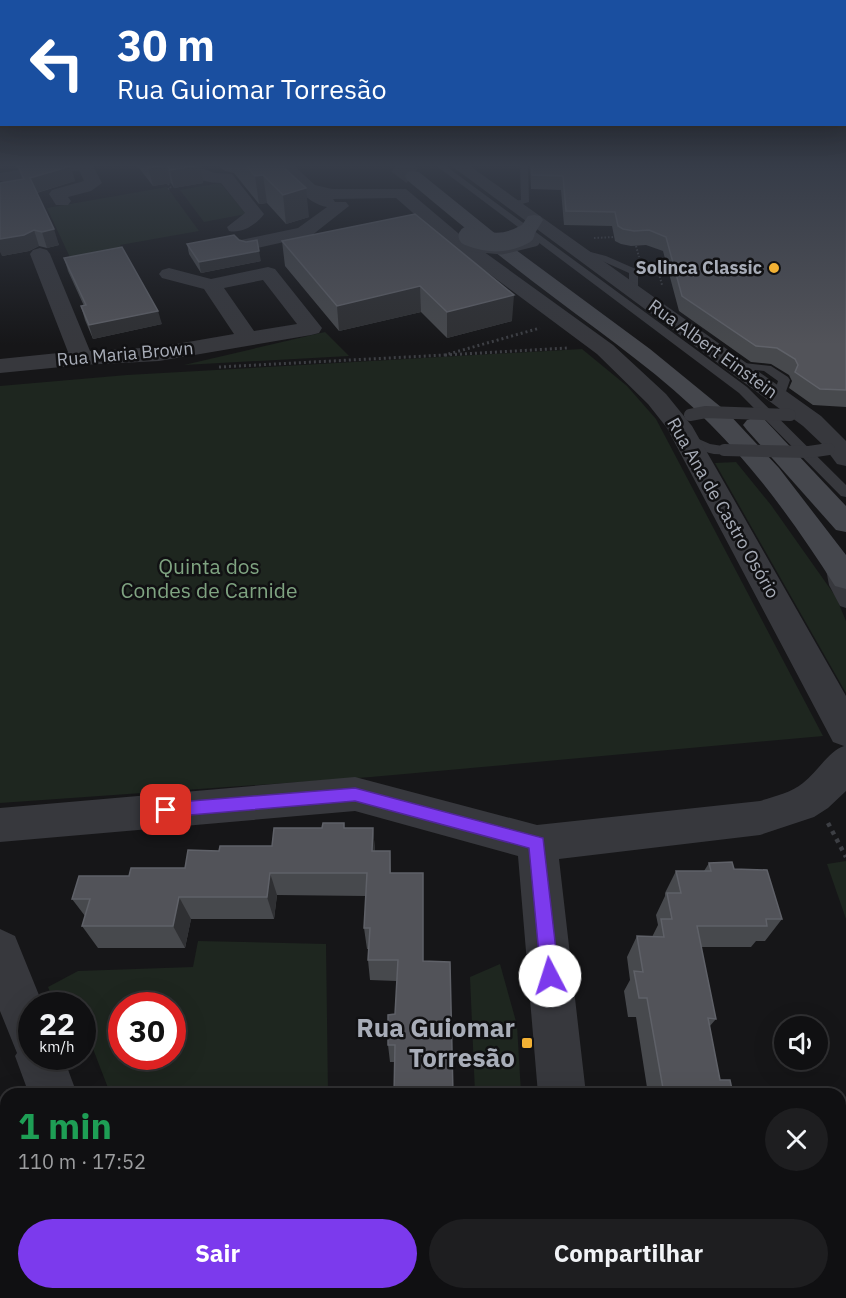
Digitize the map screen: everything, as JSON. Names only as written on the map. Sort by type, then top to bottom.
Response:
[{"type":"main road","points":[[448,225],[465,242],[477,240],[500,243],[536,233]]},
{"type":"main road","points":[[473,225],[693,395],[740,440],[786,491],[846,578]]},
{"type":"main road","points":[[489,225],[712,385],[771,441],[846,523]]},
{"type":"street","points":[[239,231],[245,225]]},
{"type":"street","points":[[239,231],[304,232],[314,225]]},
{"type":"street","name":"Rua Ana de Castro Osório","points":[[441,225],[625,367],[684,426],[846,732]]},
{"type":"street","name":"Rua Albert Einstein","points":[[529,225],[536,233],[586,245],[634,292],[735,365],[785,406],[812,421],[838,451]]},
{"type":"street","points":[[169,274],[211,285],[268,273],[239,231]]},
{"type":"street","points":[[40,254],[82,358]]},
{"type":"street","name":"Rua Maria Brown","points":[[0,366],[82,358],[159,354],[311,328],[268,273]]},
{"type":"street","points":[[211,285],[249,340]]},
{"type":"street","points":[[0,825],[355,794],[537,843],[760,818],[800,805],[815,796],[837,776],[846,761]]},
{"type":"street","points":[[537,843],[560,1088]]},
{"type":"street","points":[[0,951],[18,999]]},
{"type":"street","points":[[44,1070],[51,1088]]},
{"type":"lane","points":[[524,225],[743,390],[846,493]]},
{"type":"lane","points":[[785,406],[706,412],[684,426],[707,448],[808,453],[838,451]]},
{"type":"lane","points":[[831,555],[837,585],[846,602]]},
{"type":"path","points":[[586,245],[598,237],[615,237]]},
{"type":"path","points":[[636,246],[639,257]]},
{"type":"path","points":[[445,355],[547,327]]},
{"type":"path","points":[[219,367],[572,348]]},
{"type":"path","points":[[815,796],[846,857]]},
{"type":"green space","points":[[55,225],[194,225],[199,231],[120,245],[126,256],[74,266]]},
{"type":"green space","points":[[325,332],[349,356],[184,365]]},
{"type":"green space","name":"Quinta dos Condes de Carnide","points":[[582,349],[627,386],[656,419],[823,736],[371,777],[0,803],[0,386],[127,375]]},
{"type":"green space","points":[[736,462],[771,505],[836,597],[846,621],[846,693],[715,463]]},
{"type":"green space","points":[[846,861],[846,919],[827,864]]},
{"type":"green space","points":[[198,941],[326,944],[328,1088],[108,1088],[96,1057],[96,992],[50,992],[48,987],[78,971],[193,967]]},
{"type":"green space","points":[[500,964],[517,1025],[521,1088],[475,1088],[470,977]]},
{"type":"building","points":[[0,225],[52,225],[54,229],[42,232],[34,230],[24,235],[0,239]]},
{"type":"building","points":[[363,225],[428,225],[514,295],[447,312],[420,286],[337,306],[282,241]]},
{"type":"building","points":[[846,225],[846,390],[820,389],[795,372],[798,365],[795,359],[777,348],[756,346],[682,296],[666,237],[649,230],[634,231],[618,226]]},
{"type":"building","points":[[234,235],[246,242],[257,240],[259,251],[199,262],[187,244]]},
{"type":"building","points":[[122,247],[158,311],[89,325],[81,306],[86,305],[64,258]]},
{"type":"building","points":[[323,823],[344,823],[344,828],[373,828],[372,851],[390,851],[390,873],[423,873],[423,961],[450,962],[453,1088],[394,1088],[395,1045],[388,1045],[388,1015],[395,1014],[398,960],[368,960],[370,928],[364,928],[367,873],[270,873],[267,897],[179,897],[173,926],[82,926],[90,899],[72,899],[79,876],[129,876],[131,868],[185,868],[188,850],[219,851],[220,846],[272,846],[274,828],[322,828]]},
{"type":"building","points":[[732,862],[734,869],[767,870],[782,919],[766,919],[767,926],[697,926],[716,1019],[708,1018],[720,1080],[730,1080],[732,1088],[663,1088],[647,998],[639,998],[634,971],[643,972],[637,936],[664,937],[661,919],[672,919],[667,893],[681,893],[676,871],[711,871],[709,863]]},
{"type":"place","name":"Solinca Classic","points":[[774,268]]},
{"type":"place","name":"Rua Guiomar Torresão","points":[[527,1043]]},
{"type":"route","points":[[166,810],[355,794],[537,843],[550,976]]}]
